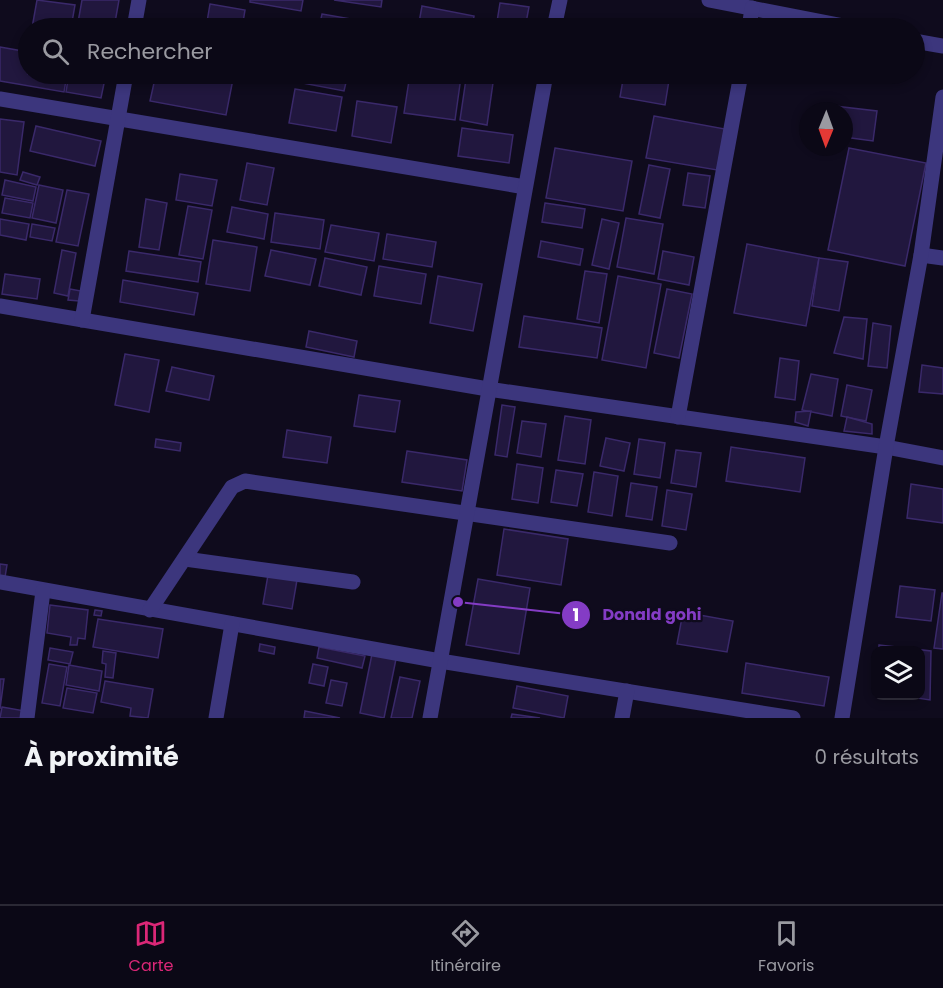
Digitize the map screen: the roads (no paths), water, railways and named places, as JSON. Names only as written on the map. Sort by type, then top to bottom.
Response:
[{"type":"street","points":[[136,18],[139,0]]},
{"type":"street","points":[[556,18],[560,0]]},
{"type":"street","points":[[709,0],[803,18]]},
{"type":"street","points":[[750,18],[752,8]]},
{"type":"street","points":[[925,43],[943,46]]},
{"type":"street","points":[[82,320],[124,84]]},
{"type":"street","points":[[430,718],[544,84]]},
{"type":"street","points":[[678,417],[739,84]]},
{"type":"street","points":[[842,718],[886,447],[921,255],[943,97]]},
{"type":"street","points":[[0,99],[525,187]]},
{"type":"street","points":[[921,255],[943,258]]},
{"type":"street","points":[[0,306],[488,389],[886,447],[943,458]]},
{"type":"street","points":[[150,610],[232,487],[245,481],[670,543]]},
{"type":"street","points":[[185,559],[353,582]]},
{"type":"street","points":[[0,582],[440,661],[792,718]]},
{"type":"street","points":[[27,718],[43,591]]},
{"type":"street","points":[[216,718],[232,624]]},
{"type":"street","points":[[622,718],[627,691]]},
{"type":"place","name":"Donald gohi","points":[[458,602]]}]
